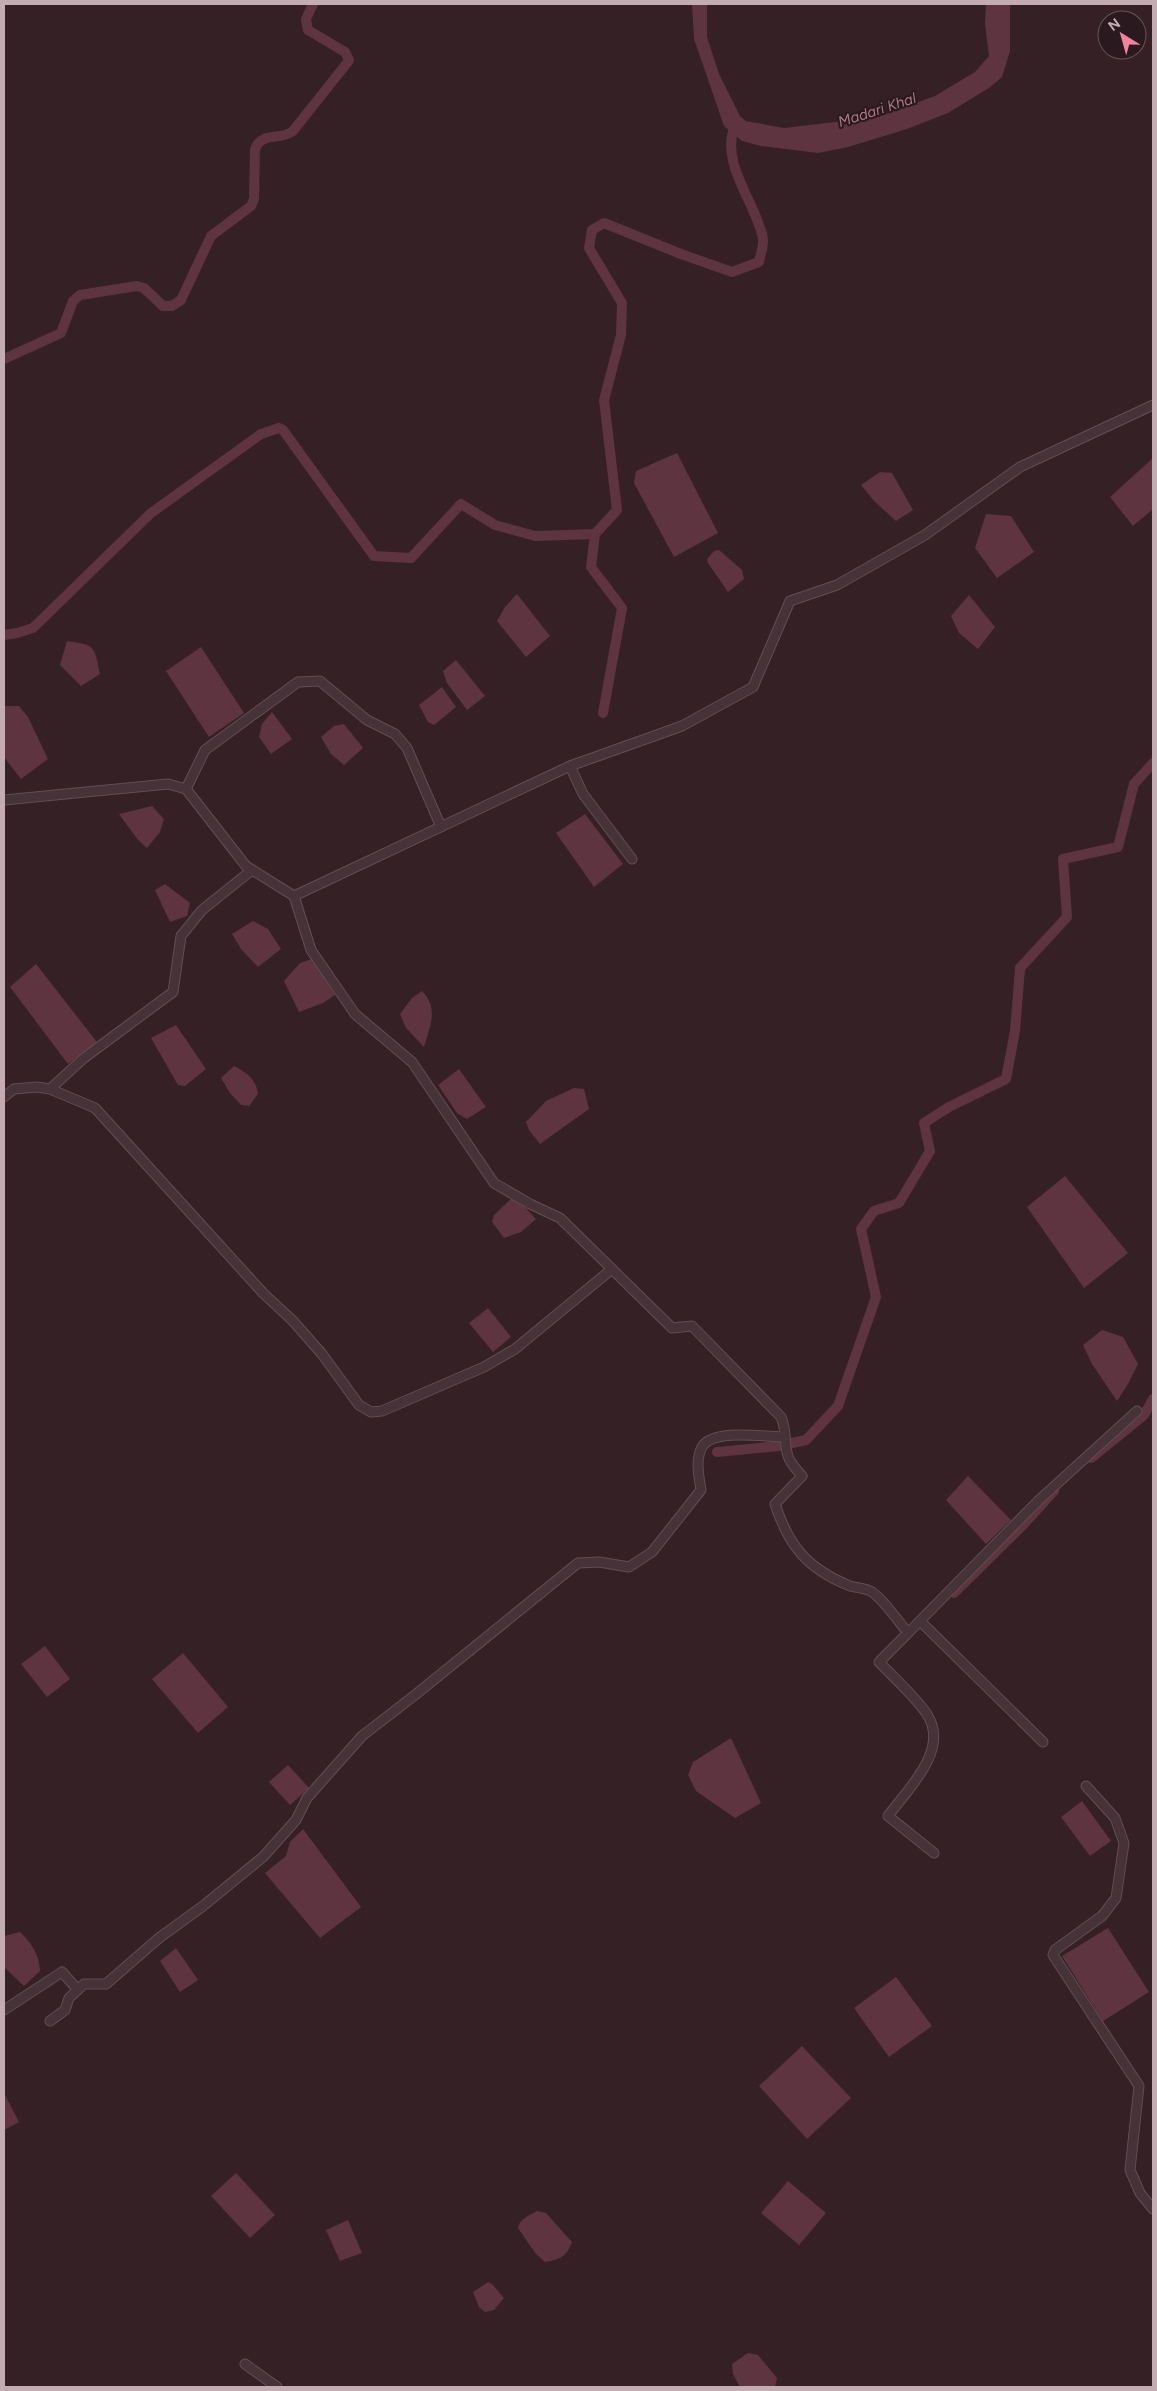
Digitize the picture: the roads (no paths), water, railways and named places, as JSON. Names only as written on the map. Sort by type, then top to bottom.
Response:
[{"type":"street","points":[[294,896],[570,766],[682,726],[753,687],[790,601],[837,585],[925,535],[1020,467],[1153,405]]},
{"type":"street","points":[[186,789],[205,750],[298,682],[320,681],[368,720],[395,734],[407,748],[441,827]]},
{"type":"street","points":[[570,766],[583,794],[632,859]]},
{"type":"street","points":[[4,800],[168,784],[186,789],[246,866],[294,896],[311,950],[355,1014],[412,1062],[494,1183],[530,1204],[560,1218],[672,1328],[692,1326],[780,1417],[787,1431],[788,1457],[802,1476],[775,1504],[783,1530],[816,1569],[850,1586],[872,1592],[908,1632]]},
{"type":"street","points":[[50,1089],[98,1047],[173,992],[181,936],[202,910],[252,870]]},
{"type":"street","points":[[4,1097],[14,1089],[37,1087],[50,1089],[99,1111],[263,1293],[293,1321],[322,1354],[359,1405],[371,1412],[382,1411],[484,1367],[515,1349],[612,1269]]},
{"type":"street","points":[[934,1854],[888,1816],[926,1764],[934,1740],[928,1716],[879,1662],[1038,1501],[1137,1410]]},
{"type":"street","points":[[50,2021],[65,2010],[69,1998],[84,1984],[106,1984],[159,1938],[203,1906],[263,1857],[296,1820],[307,1798],[362,1736],[415,1696],[578,1563],[599,1562],[629,1567],[652,1552],[701,1490],[698,1464],[702,1448],[707,1442],[718,1436],[786,1438]]},
{"type":"street","points":[[920,1621],[1043,1742]]},
{"type":"street","points":[[1086,1786],[1116,1818],[1124,1843],[1116,1898],[1102,1916],[1055,1950],[1053,1955],[1139,2086],[1130,2170],[1140,2193],[1153,2209]]},
{"type":"street","points":[[4,2010],[62,1972],[78,1990]]},
{"type":"street","points":[[245,2364],[277,2387]]},
{"type":"waterway","points":[[4,359],[61,333],[73,301],[80,295],[137,286],[144,288],[163,306],[172,306],[181,300],[211,236],[251,206],[254,199],[255,150],[258,144],[266,138],[283,136],[293,131],[349,60],[345,52],[308,30],[306,19],[313,4]]},
{"type":"waterway","points":[[603,713],[622,608],[591,567],[595,534],[617,510],[604,400],[621,335],[622,303],[589,248],[592,230],[604,223],[732,272],[759,262],[763,239],[754,212],[735,169],[731,140],[735,126]]},
{"type":"waterway","points":[[4,635],[33,628],[151,513],[261,434],[279,428],[283,430],[374,556],[411,558],[461,504],[495,525],[535,536],[595,534]]},
{"type":"waterway","points":[[717,1452],[779,1446],[806,1440],[838,1406],[876,1297],[861,1229],[874,1211],[899,1203],[930,1151],[924,1123],[949,1107],[1006,1079],[1015,1031],[1020,968],[1067,917],[1063,859],[1118,847],[1134,784],[1153,763]]},
{"type":"waterway","points":[[1091,1458],[1144,1415],[1153,1399]]},
{"type":"waterway","points":[[954,1593],[1023,1525],[1054,1491]]},
{"type":"water label","name":"Madari Khal","points":[[877,110]]}]
